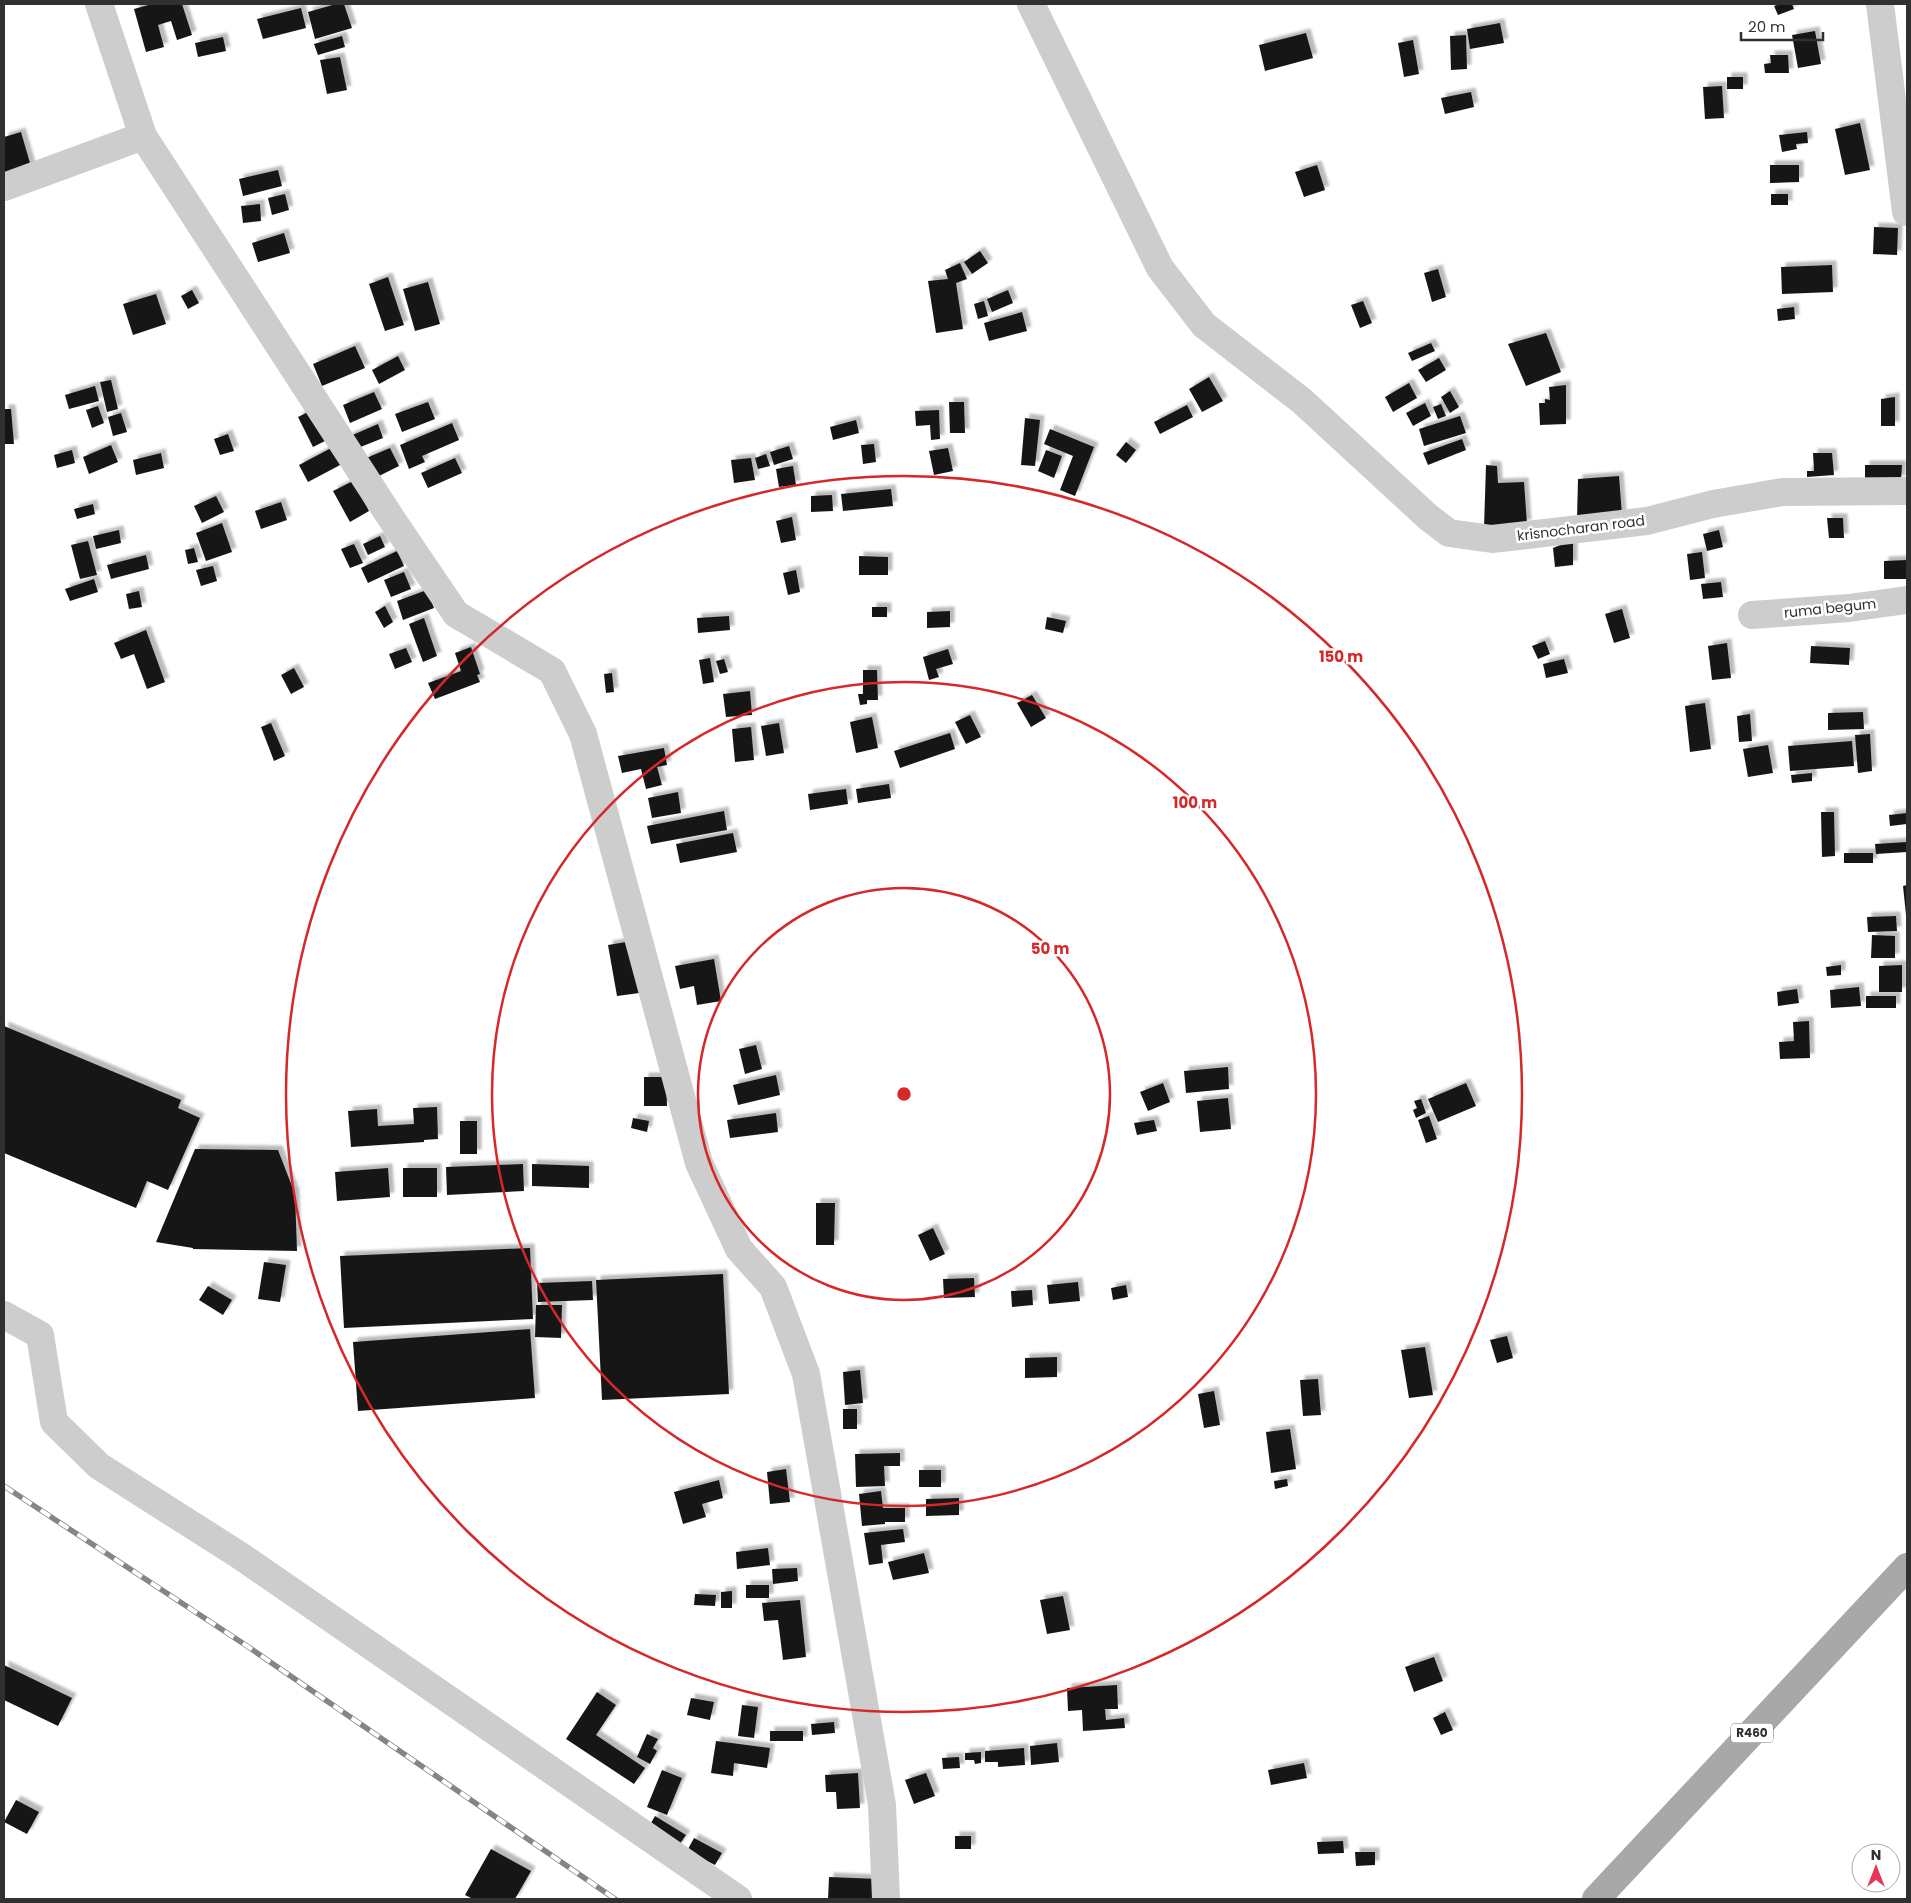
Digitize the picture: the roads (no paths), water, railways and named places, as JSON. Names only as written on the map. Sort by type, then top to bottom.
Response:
[{"type":"main road","name":"R460","points":[[1596,1899],[1907,1567]]},
{"type":"street","points":[[99,4],[143,136],[391,518],[456,614],[552,671],[583,734],[699,1163],[739,1249],[773,1287],[806,1374],[882,1804],[886,1899]]},
{"type":"street","name":"krisnocharan road","points":[[1031,4],[1160,268],[1204,325],[1302,401],[1428,518],[1449,532],[1492,539],[1647,521],[1713,504],[1782,492],[1907,491]]},
{"type":"street","points":[[1880,4],[1907,213]]},
{"type":"street","points":[[4,187],[143,136]]},
{"type":"street","name":"ruma begum","points":[[1752,615],[1848,608],[1907,600]]},
{"type":"street","points":[[4,1315],[40,1335],[54,1422],[99,1466],[248,1561],[738,1899]]},
{"type":"railway","points":[[4,1486],[247,1646],[615,1899]]}]
